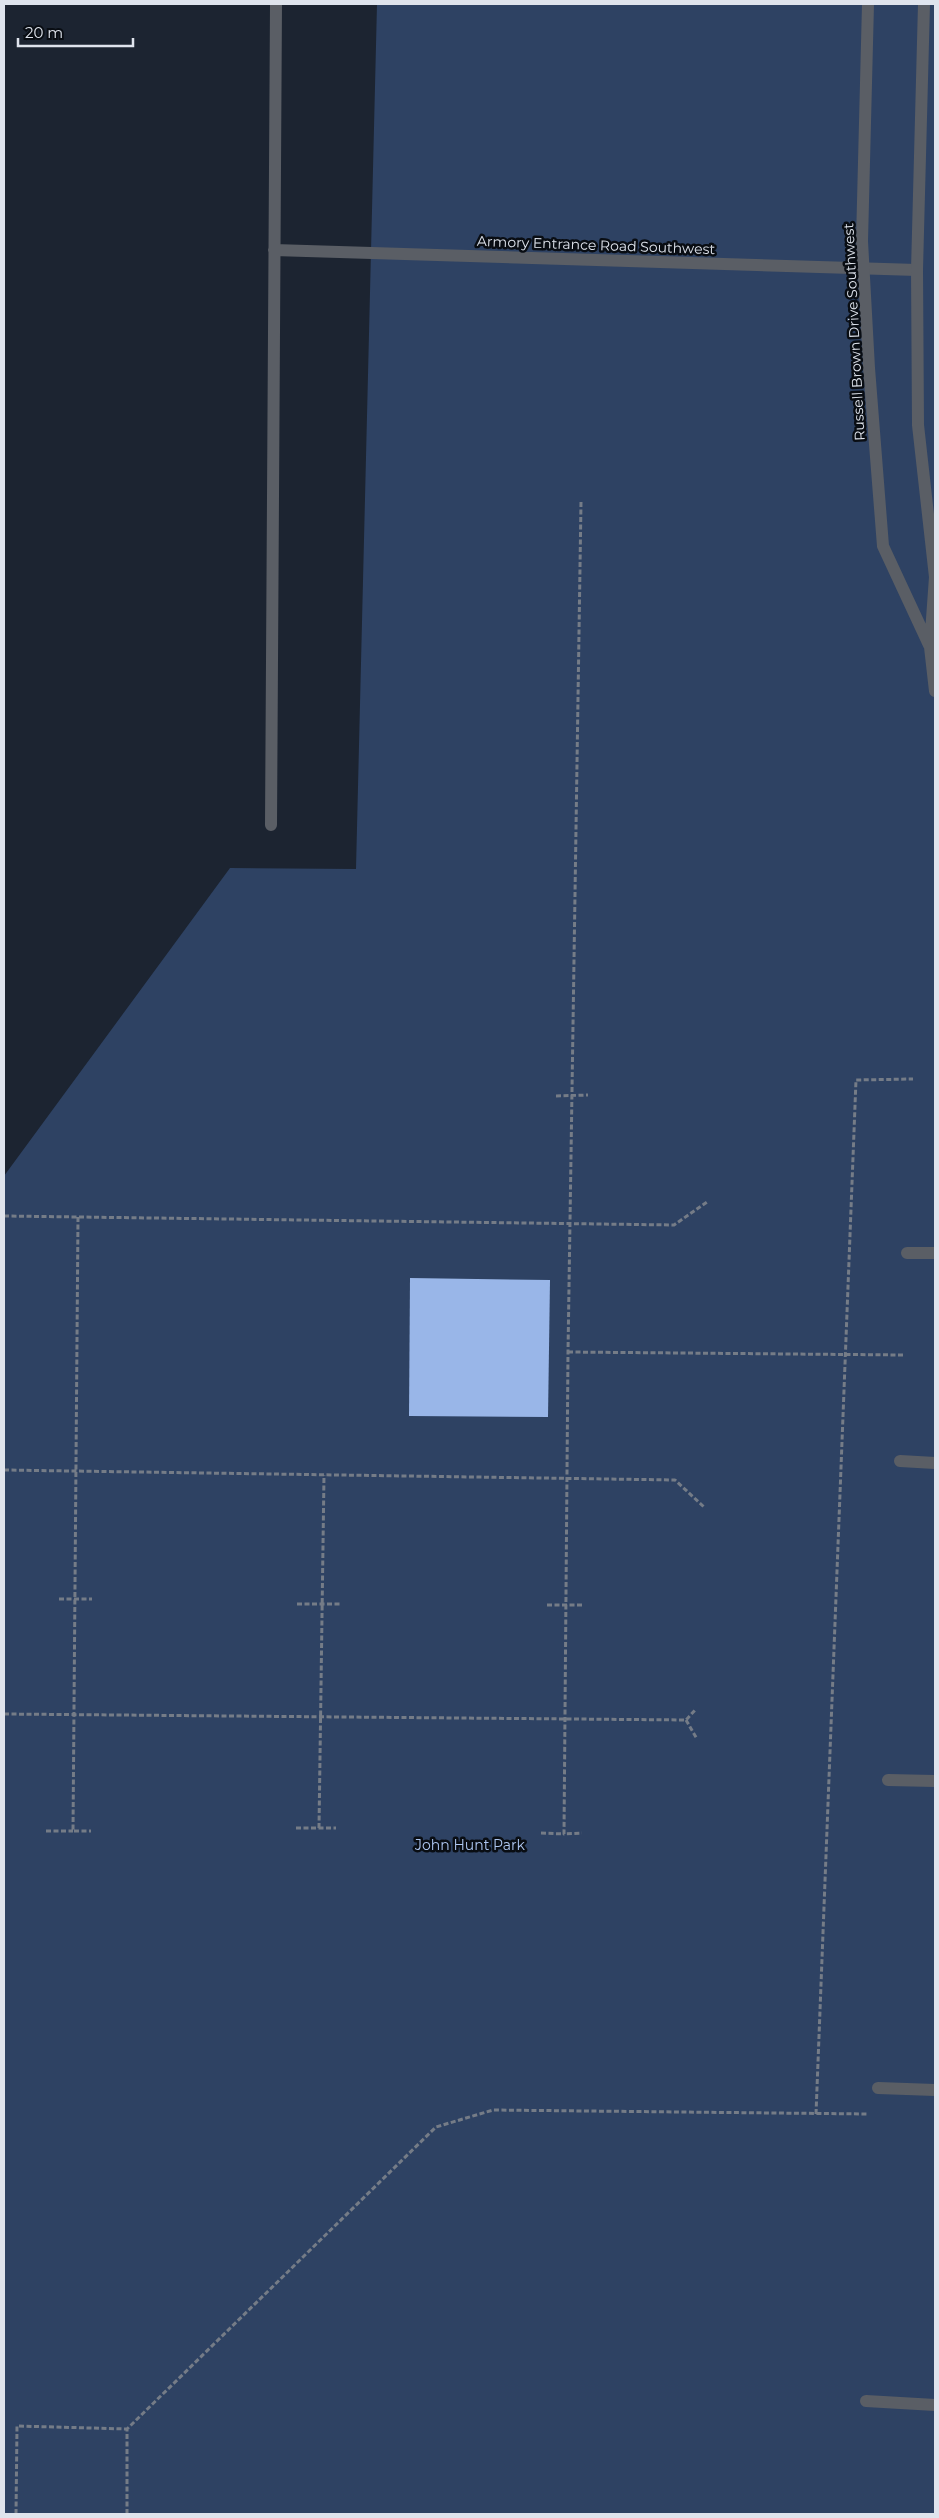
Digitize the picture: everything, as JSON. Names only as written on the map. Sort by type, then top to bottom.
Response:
[{"type":"street","points":[[271,825],[276,4]]},
{"type":"street","name":"Russell Brown Drive Southwest","points":[[868,4],[862,242],[883,546],[930,647]]},
{"type":"street","name":"Russell Brown Drive Southwest","points":[[924,4],[917,270],[918,426],[935,577],[930,647],[935,691]]},
{"type":"street","name":"Armory Entrance Road Southwest","points":[[274,250],[917,270]]},
{"type":"street","points":[[907,1253],[935,1253]]},
{"type":"street","points":[[900,1461],[935,1462]]},
{"type":"street","points":[[888,1780],[935,1781]]},
{"type":"street","points":[[878,2088],[935,2090]]},
{"type":"street","points":[[866,2401],[935,2405]]},
{"type":"path","points":[[564,1834],[568,1352],[581,502]]},
{"type":"path","points":[[816,2114],[847,1355],[856,1080],[913,1079]]},
{"type":"path","points":[[556,1096],[588,1096]]},
{"type":"path","points":[[4,1216],[674,1225],[708,1202]]},
{"type":"path","points":[[73,1831],[78,1216]]},
{"type":"path","points":[[568,1352],[903,1355]]},
{"type":"path","points":[[4,1470],[675,1480],[704,1507]]},
{"type":"path","points":[[319,1828],[324,1475]]},
{"type":"path","points":[[59,1599],[92,1599]]},
{"type":"path","points":[[297,1604],[342,1604]]},
{"type":"path","points":[[547,1606],[582,1605]]},
{"type":"path","points":[[686,1720],[696,1708]]},
{"type":"path","points":[[4,1714],[686,1720]]},
{"type":"path","points":[[686,1720],[697,1739]]},
{"type":"path","points":[[296,1828],[336,1828]]},
{"type":"path","points":[[46,1831],[91,1831]]},
{"type":"path","points":[[540,1832],[582,1833]]},
{"type":"path","points":[[127,2514],[127,2429],[436,2127],[493,2110],[877,2114]]},
{"type":"path","points":[[16,2514],[17,2426],[127,2429]]},
{"type":"green space","name":"John Hunt Park","points":[[377,4],[935,4],[935,2514],[4,2514],[4,1176],[230,868],[356,869]]},
{"type":"building","points":[[410,1278],[550,1280],[548,1417],[409,1416]]}]
